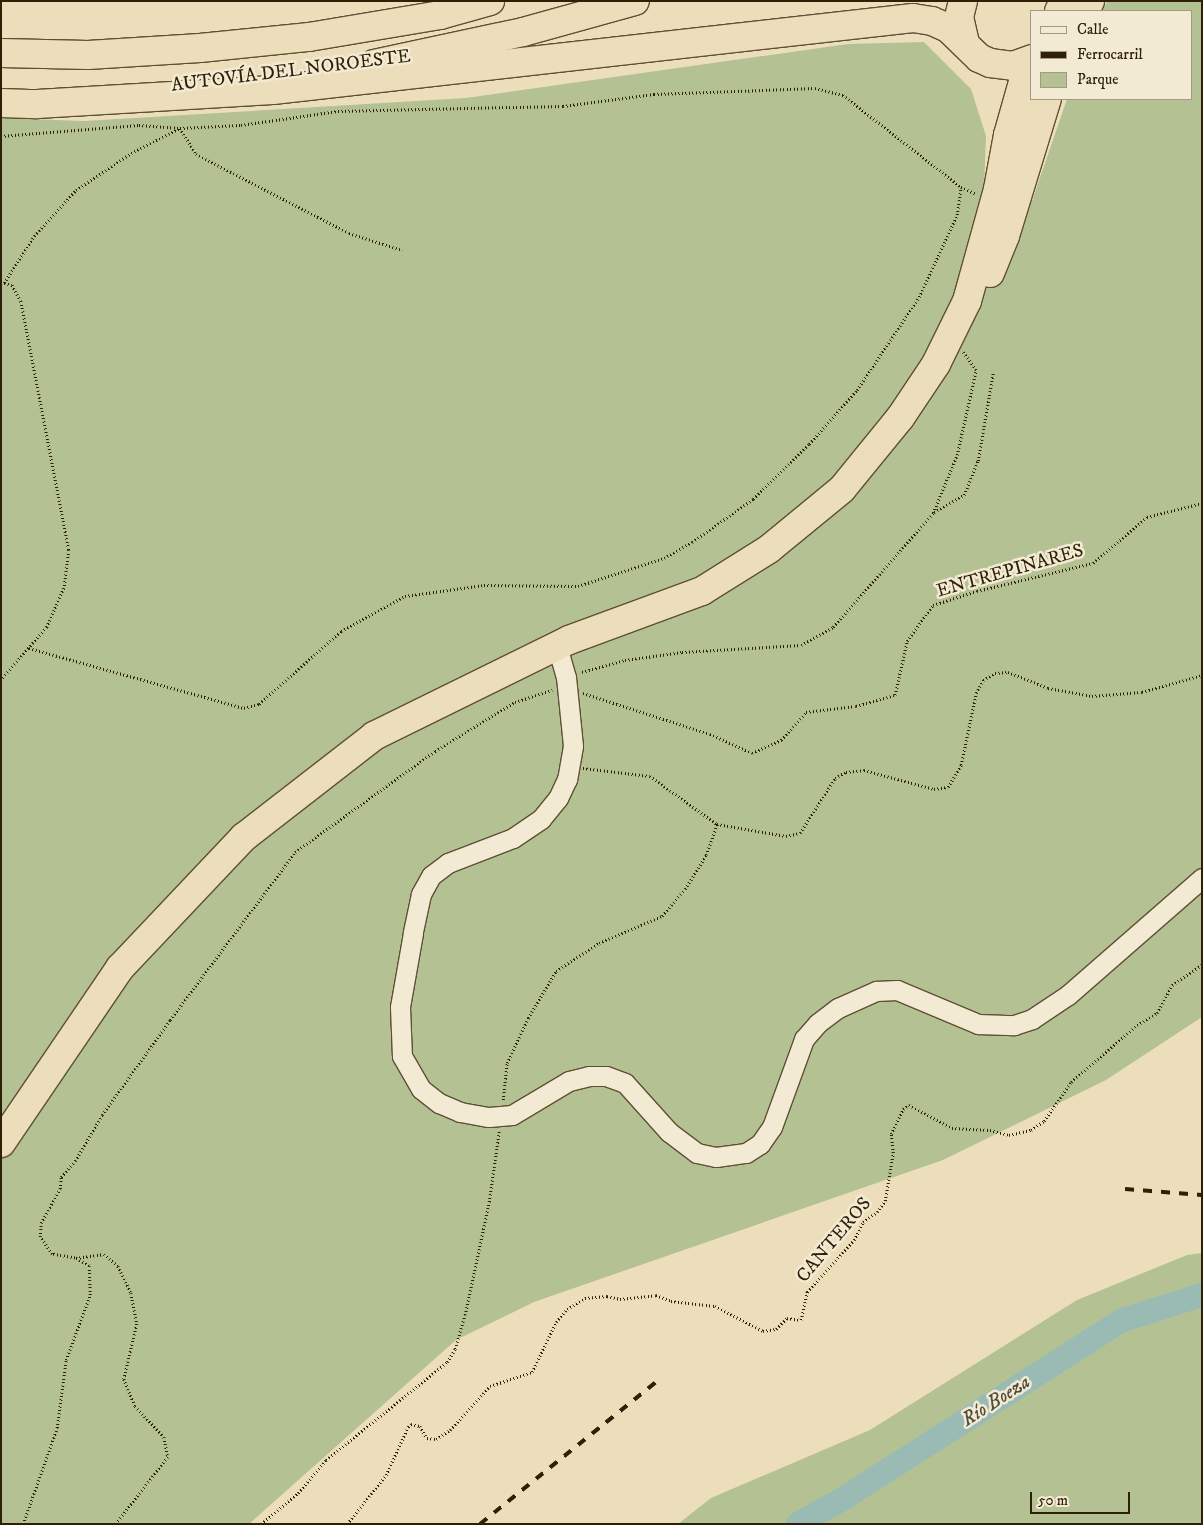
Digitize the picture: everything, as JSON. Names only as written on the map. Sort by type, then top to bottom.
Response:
[{"type":"highway","name":"AUTOVÍA DEL NOROESTE","points":[[1,53],[88,55],[200,48],[309,37],[440,15],[490,1]]},
{"type":"highway","name":"AUTOVÍA DEL NOROESTE","points":[[1,92],[92,92],[192,86],[370,65],[523,32],[635,1]]},
{"type":"highway","points":[[962,1],[959,17],[972,50],[1006,103],[1008,135]]},
{"type":"highway","points":[[1,103],[65,103],[273,90],[913,18],[932,21],[948,28],[972,50],[1001,66],[1030,59]]},
{"type":"highway","points":[[1,1144],[120,968],[244,837],[374,736],[557,646],[702,591],[769,549],[842,489],[900,418],[936,364],[966,301],[993,202],[1008,135],[1023,82],[1030,67]]},
{"type":"highway","points":[[966,301],[991,272],[1005,236],[1047,100]]},
{"type":"street","points":[[557,646],[566,681],[574,746],[571,765],[558,798],[541,819],[513,838],[448,863],[431,876],[421,894],[412,933],[400,1006],[402,1056],[421,1090],[439,1103],[460,1112],[500,1116],[512,1115],[569,1082],[589,1076],[606,1076],[625,1084],[669,1132],[697,1153],[716,1157],[746,1153],[760,1144],[772,1127],[804,1039],[818,1023],[838,1008],[876,991],[897,990],[978,1024],[1014,1025],[1032,1019],[1068,996],[1202,878]]},
{"type":"path","points":[[1,136],[139,125],[180,128],[241,125],[338,111],[563,106],[654,94],[815,88],[843,95],[962,187],[993,202]]},
{"type":"path","points":[[180,128],[196,154],[349,233],[402,250]]},
{"type":"path","points":[[1,680],[47,626],[64,588],[70,550],[22,301],[12,285],[2,282],[34,236],[76,190],[131,152],[180,128]]},
{"type":"path","points":[[29,648],[244,708],[260,704],[341,630],[405,596],[484,585],[578,586],[664,558],[692,542],[753,499],[809,444],[857,390],[919,297],[957,215],[962,187]]},
{"type":"path","points":[[933,513],[956,455],[976,370],[951,333]]},
{"type":"path","points":[[116,1524],[168,1457],[164,1437],[135,1406],[124,1379],[137,1324],[131,1292],[118,1266],[104,1254],[75,1258],[52,1254],[40,1237],[41,1223],[60,1189],[61,1177],[75,1161],[102,1115],[295,852],[435,751],[515,702],[625,660],[682,652],[801,645],[833,627],[933,513],[964,495],[978,461],[993,373]]},
{"type":"path","name":"ENTREPINARES","points":[[566,681],[595,699],[710,734],[752,753],[781,740],[806,712],[856,706],[895,695],[907,641],[933,606],[977,591],[1093,563],[1147,517],[1202,503]]},
{"type":"path","points":[[571,765],[597,772],[638,772],[650,776],[717,824],[769,836],[800,832],[835,778],[846,772],[864,770],[934,789],[948,787],[961,765],[976,693],[983,680],[995,673],[1008,672],[1048,688],[1092,696],[1142,692],[1202,675]]},
{"type":"path","points":[[261,1524],[298,1492],[326,1460],[447,1362],[455,1349],[489,1202],[507,1063],[528,1018],[556,971],[599,943],[662,916],[685,889],[706,855],[717,824]]},
{"type":"path","name":"CANTEROS","points":[[346,1524],[386,1475],[411,1424],[420,1426],[428,1438],[436,1439],[450,1430],[490,1386],[532,1372],[556,1322],[567,1308],[586,1298],[607,1296],[620,1299],[656,1295],[671,1301],[715,1306],[764,1331],[776,1329],[787,1318],[801,1320],[807,1292],[854,1240],[863,1222],[877,1212],[885,1201],[893,1153],[891,1134],[903,1109],[910,1104],[952,1128],[1021,1135],[1044,1121],[1071,1082],[1137,1025],[1157,1013],[1172,985],[1190,976],[1202,964]]},
{"type":"path","points":[[23,1524],[57,1428],[66,1360],[90,1294],[89,1266],[75,1258]]},
{"type":"green space","points":[[1107,1],[1202,1],[1202,1017],[1106,1080],[943,1160],[534,1302],[456,1340],[249,1524],[1,1524],[1,118],[84,121],[466,98],[848,44],[924,42],[971,89],[986,136],[984,190],[1032,201],[1067,100],[1193,100],[1193,10],[1102,10]]},
{"type":"green space","points":[[1202,1253],[1202,1524],[678,1524],[711,1498],[870,1430],[1077,1300],[1187,1255]]},
{"type":"waterway","name":"Río Boeza","points":[[798,1524],[841,1500],[1123,1320],[1202,1295]]},
{"type":"railway","points":[[1125,1189],[1202,1195]]},
{"type":"railway","points":[[480,1524],[656,1382]]}]
